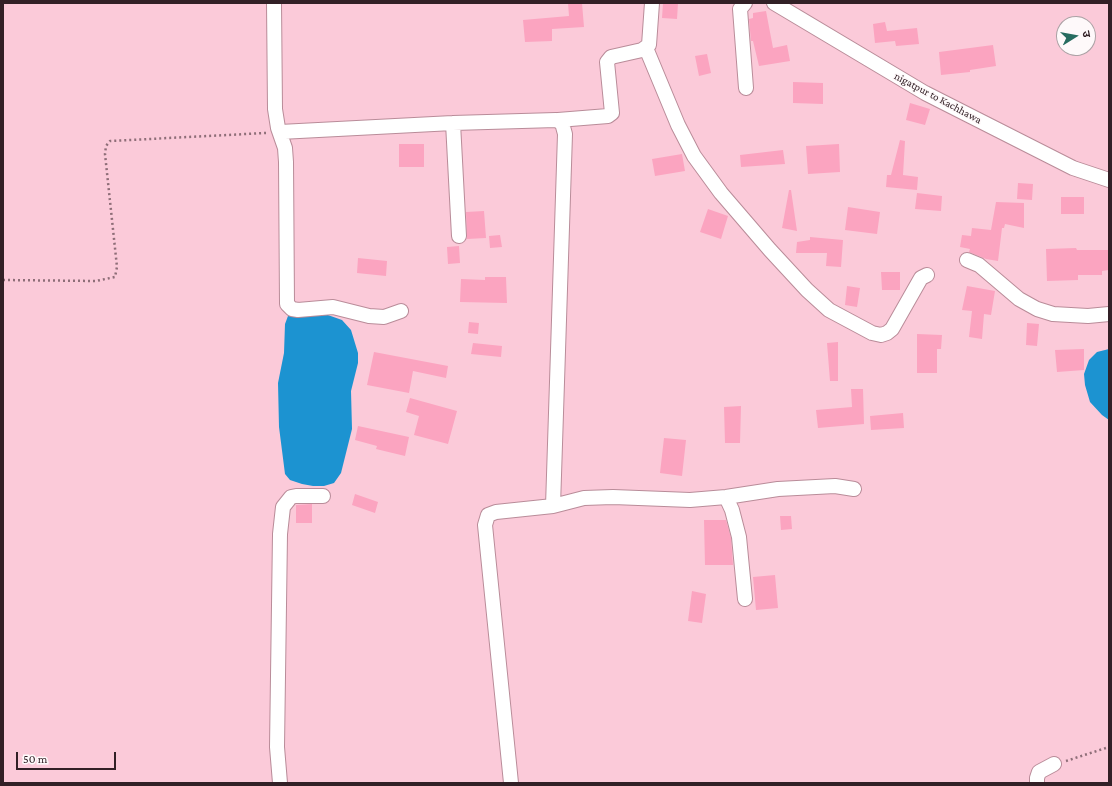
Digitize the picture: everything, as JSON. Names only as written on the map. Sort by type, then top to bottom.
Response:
[{"type":"street","points":[[274,3],[275,109],[284,144],[286,162],[287,304],[292,309],[298,310],[333,307],[369,316],[384,317],[401,311]]},
{"type":"street","points":[[280,132],[452,123],[558,120],[611,114],[613,107],[606,67],[608,59],[646,48],[650,41],[652,3]]},
{"type":"street","points":[[745,3],[740,9],[746,88]]},
{"type":"street","name":"nigatpur to Kachhawa","points":[[774,3],[797,10],[925,93],[1073,168],[1109,180]]},
{"type":"street","points":[[646,48],[678,125],[694,156],[722,193],[770,250],[807,290],[829,310],[872,333],[880,335],[887,333],[892,329],[921,278],[927,275]]},
{"type":"street","points":[[553,506],[565,134],[564,126],[558,120]]},
{"type":"street","points":[[452,123],[458,236]]},
{"type":"street","points":[[967,260],[979,265],[1019,299],[1037,309],[1053,314],[1109,314]]},
{"type":"street","points":[[511,783],[488,554],[486,520],[491,513],[553,506],[584,498],[595,497],[690,500],[726,497],[798,487],[835,486],[854,489]]},
{"type":"street","points":[[280,783],[277,747],[280,534],[282,516],[284,507],[291,497],[323,496]]},
{"type":"street","points":[[726,497],[738,530],[745,599]]},
{"type":"street","points":[[1037,783],[1039,772],[1054,764]]},
{"type":"path","points":[[3,280],[96,281],[115,277],[117,267],[105,154],[106,146],[110,142],[115,140],[280,132]]},
{"type":"path","points":[[1054,764],[1109,747]]},
{"type":"water","points":[[295,313],[325,314],[342,320],[351,330],[358,353],[358,363],[351,391],[352,429],[341,473],[334,483],[324,486],[302,484],[290,480],[285,474],[279,427],[278,383],[284,353],[285,324],[288,316]]},
{"type":"water","points":[[1109,349],[1109,420],[1090,402],[1085,385],[1084,374],[1089,360],[1097,352]]},
{"type":"building","points":[[568,3],[582,3],[584,27],[552,29],[552,41],[525,42],[523,20],[569,16]]},
{"type":"building","points":[[663,3],[678,3],[677,19],[662,18]]},
{"type":"building","points":[[766,11],[773,48],[787,45],[790,61],[759,66],[753,41],[751,41],[749,19],[753,18],[753,13]]},
{"type":"building","points":[[885,22],[887,31],[917,28],[919,44],[896,46],[895,41],[875,43],[873,24]]},
{"type":"building","points":[[993,45],[996,66],[970,70],[970,72],[941,75],[939,52]]},
{"type":"building","points":[[707,54],[711,73],[699,76],[695,56]]},
{"type":"building","points":[[793,82],[823,83],[823,104],[793,103]]},
{"type":"building","points":[[910,103],[930,109],[925,125],[906,120]]},
{"type":"building","points":[[900,140],[905,141],[903,175],[918,177],[917,190],[886,187],[887,175],[891,175]]},
{"type":"building","points":[[399,144],[424,144],[424,167],[399,167]]},
{"type":"building","points":[[839,144],[840,172],[808,174],[806,146]]},
{"type":"building","points":[[783,150],[785,164],[741,167],[740,155]]},
{"type":"building","points":[[682,154],[685,171],[655,176],[652,159]]},
{"type":"building","points":[[1018,183],[1033,184],[1032,200],[1017,199]]},
{"type":"building","points":[[789,190],[791,190],[797,231],[782,228]]},
{"type":"building","points":[[917,193],[942,196],[941,211],[915,209]]},
{"type":"building","points":[[1061,197],[1084,197],[1084,214],[1061,214]]},
{"type":"building","points":[[996,202],[1024,203],[1024,228],[1005,224],[1004,228],[1002,228],[998,261],[986,259],[969,252],[970,249],[960,247],[962,235],[971,236],[972,228],[991,230]]},
{"type":"building","points":[[848,207],[880,212],[877,234],[845,230]]},
{"type":"building","points":[[708,209],[728,216],[721,239],[700,232]]},
{"type":"building","points":[[484,211],[486,238],[467,239],[466,212]]},
{"type":"building","points":[[500,235],[502,247],[490,248],[489,236]]},
{"type":"building","points":[[810,237],[843,240],[841,267],[826,266],[827,253],[796,253],[797,242],[810,240]]},
{"type":"building","points":[[459,246],[460,263],[448,264],[447,247]]},
{"type":"building","points":[[1076,248],[1077,250],[1109,250],[1109,270],[1102,271],[1102,275],[1078,275],[1078,280],[1047,281],[1046,249]]},
{"type":"building","points":[[358,258],[387,261],[386,276],[357,273]]},
{"type":"building","points":[[881,272],[900,272],[900,290],[882,290]]},
{"type":"building","points":[[485,277],[506,277],[507,303],[460,302],[461,279],[485,280]]},
{"type":"building","points":[[847,286],[860,288],[857,307],[845,305]]},
{"type":"building","points":[[967,286],[995,291],[991,315],[984,314],[982,339],[969,337],[972,311],[962,310]]},
{"type":"building","points":[[469,322],[479,323],[478,334],[468,333]]},
{"type":"building","points":[[1027,323],[1039,324],[1037,346],[1026,345]]},
{"type":"building","points":[[917,334],[942,335],[941,349],[937,349],[937,373],[917,373]]},
{"type":"building","points":[[838,342],[838,381],[830,381],[827,343]]},
{"type":"building","points":[[473,343],[502,346],[501,357],[471,354]]},
{"type":"building","points":[[1084,349],[1084,370],[1057,372],[1055,350]]},
{"type":"building","points":[[374,352],[448,366],[446,378],[413,371],[409,393],[367,385]]},
{"type":"building","points":[[851,389],[863,389],[864,424],[818,428],[816,410],[852,407]]},
{"type":"building","points":[[410,398],[457,411],[448,444],[414,435],[419,416],[406,412]]},
{"type":"building","points":[[741,406],[740,443],[725,443],[724,407]]},
{"type":"building","points":[[903,413],[904,428],[871,430],[870,416]]},
{"type":"building","points":[[358,426],[409,437],[405,456],[376,449],[377,446],[355,440]]},
{"type":"building","points":[[664,438],[686,440],[682,476],[660,473]]},
{"type":"building","points":[[355,494],[378,502],[375,513],[352,505]]},
{"type":"building","points":[[312,504],[312,523],[296,523],[296,505]]},
{"type":"building","points":[[780,516],[791,516],[792,529],[781,530]]},
{"type":"building","points":[[704,520],[726,520],[731,538],[733,565],[705,565]]},
{"type":"building","points":[[775,575],[778,608],[756,610],[753,577]]},
{"type":"building","points":[[692,591],[706,594],[702,623],[688,621]]}]
